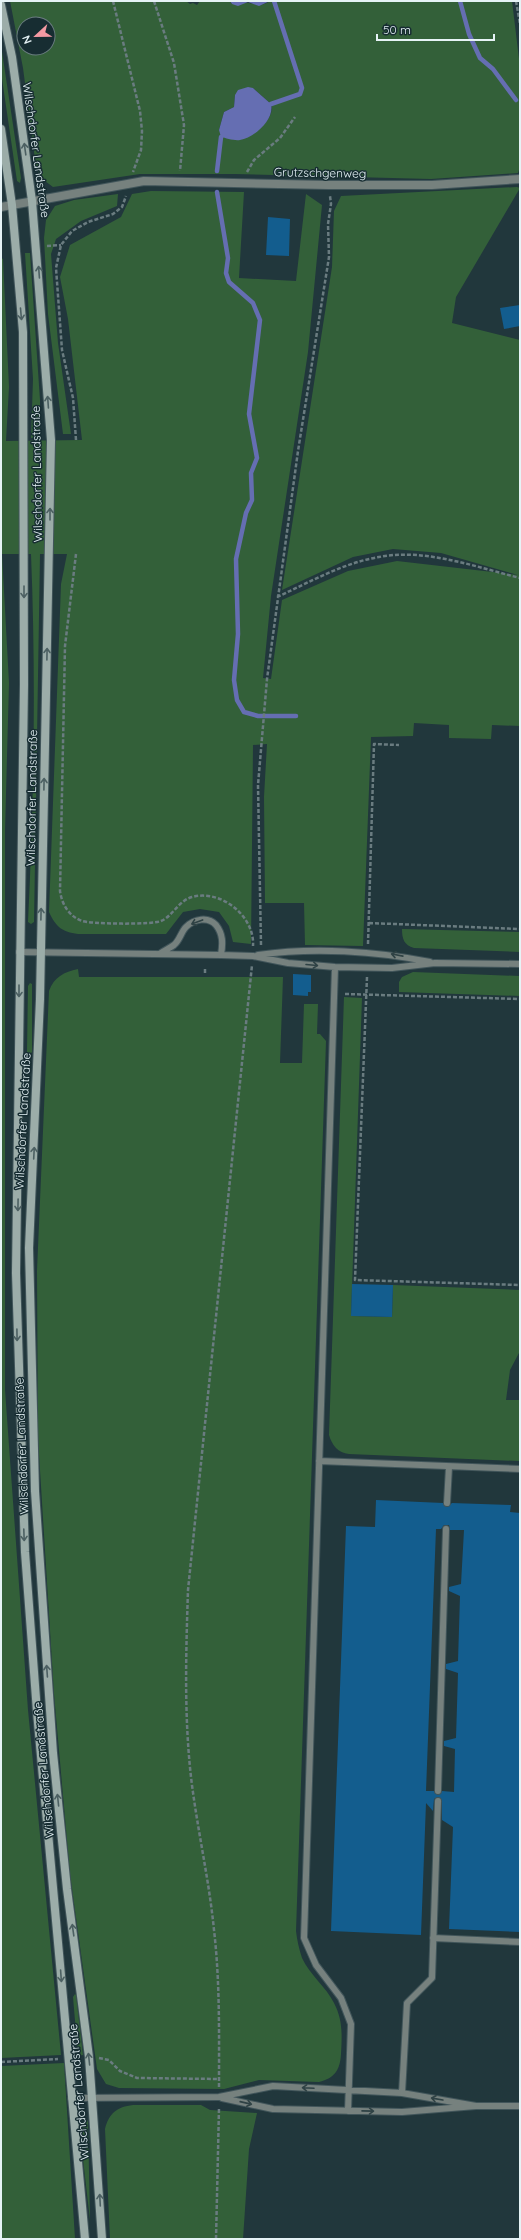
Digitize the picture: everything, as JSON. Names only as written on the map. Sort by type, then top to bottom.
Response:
[{"type":"main road","name":"Wilschdorfer Landstraße","points":[[1,5],[12,57],[32,201],[51,440],[40,999],[29,1248],[35,1491],[54,1761],[67,1889],[82,1994],[92,2097],[102,2239]]},
{"type":"main road","name":"Wilschdorfer Landstraße","points":[[1,130],[12,205],[23,332],[24,684],[16,1273],[25,1552],[36,1712],[57,1923],[71,2098],[85,2239]]},
{"type":"street","name":"Grutzschgenweg","points":[[1,207],[144,181],[328,185],[432,185],[520,179]]},
{"type":"lane","points":[[160,953],[174,945],[186,928],[193,922],[205,919],[214,923],[220,931],[223,942],[221,954]]},
{"type":"lane","points":[[253,956],[289,951],[392,954],[435,964]]},
{"type":"lane","points":[[20,952],[221,954],[253,956],[288,963],[367,968],[392,968],[435,964],[520,964]]},
{"type":"lane","points":[[335,967],[304,1938],[316,1965],[341,1998],[351,2024],[348,2111]]},
{"type":"lane","points":[[319,1461],[520,1469]]},
{"type":"lane","points":[[447,1503],[448,1467]]},
{"type":"lane","points":[[438,1791],[446,1530]]},
{"type":"lane","points":[[402,2093],[407,2003],[432,1978],[438,1801]]},
{"type":"lane","points":[[433,1938],[520,1942]]},
{"type":"lane","points":[[71,2098],[219,2097],[273,2086],[402,2093],[476,2106]]},
{"type":"lane","points":[[219,2097],[273,2109],[402,2112],[476,2106],[520,2106]]},
{"type":"path","points":[[76,440],[73,398],[62,350],[56,268],[61,245],[72,231],[88,222],[114,214],[122,208],[141,150],[142,131],[140,111],[113,1]]},
{"type":"path","points":[[154,1],[174,63],[184,125],[179,181]]},
{"type":"path","points":[[516,1],[520,24]]},
{"type":"path","points":[[241,183],[254,160],[280,138],[295,117]]},
{"type":"path","points":[[253,956],[263,944],[259,885],[258,785],[265,708],[277,597],[329,256],[328,224],[331,204],[328,185]]},
{"type":"path","points":[[76,554],[65,646],[60,891],[62,900],[73,915],[83,922],[150,924],[162,921],[183,901],[192,897],[204,896],[221,901],[237,909],[247,919],[254,939],[188,1590],[186,1664],[191,1777],[214,1928],[219,1975],[220,2015],[216,2239]]},
{"type":"path","points":[[277,597],[348,565],[381,556],[405,555],[435,558],[520,578]]},
{"type":"path","points":[[368,954],[374,744],[399,746]]},
{"type":"path","points":[[369,923],[520,928]]},
{"type":"path","points":[[367,968],[355,1280],[520,1285]]},
{"type":"path","points":[[335,994],[520,999]]},
{"type":"path","points":[[94,2057],[109,2060],[120,2071],[136,2078],[219,2079]]},
{"type":"path","points":[[1,2062],[60,2059]]},
{"type":"green space","points":[[10,1],[186,1],[190,4],[193,3],[197,5],[200,1],[230,1],[232,4],[247,3],[260,5],[270,1],[512,1],[520,67],[520,167],[518,173],[431,179],[235,174],[140,174],[53,187],[41,178],[36,167],[21,56],[56,56],[56,16],[16,16],[16,32]],"holes":[[[253,88],[271,104],[271,113],[267,121],[253,134],[219,130],[224,112],[234,107],[235,95]]]},
{"type":"green space","points":[[1,45],[21,178],[20,183],[17,181],[1,72]]},
{"type":"green space","points":[[520,188],[456,297],[452,323],[520,340],[520,726],[492,725],[491,739],[449,738],[449,725],[414,723],[413,736],[371,737],[363,946],[305,945],[304,903],[265,903],[264,797],[267,744],[253,745],[251,944],[233,942],[229,926],[219,912],[200,909],[183,912],[166,934],[78,934],[68,932],[57,925],[49,912],[61,584],[67,554],[2,554],[9,683],[5,831],[5,1390],[28,1710],[61,2055],[1,2058],[1,258],[3,259],[9,387],[6,441],[82,440],[68,319],[60,277],[70,245],[121,217],[132,194],[151,191],[244,192],[239,278],[296,281],[306,194],[322,205],[308,352],[271,596],[263,678],[271,679],[282,600],[348,571],[397,561],[518,575],[441,553],[393,549],[353,557],[282,590],[332,267],[334,211],[341,196]]},
{"type":"green space","points":[[118,194],[117,206],[81,221],[56,239],[51,254],[58,343],[71,434],[63,434],[48,314],[44,238],[46,220],[55,206],[74,200]]},
{"type":"green space","points":[[25,253],[30,253],[40,400],[40,438],[31,438],[33,379]]},
{"type":"green space","points":[[31,554],[40,554],[34,922],[31,924],[28,922],[34,738],[33,600]]},
{"type":"green space","points":[[402,929],[520,932],[520,952],[414,948],[404,941]]},
{"type":"green space","points":[[78,969],[79,977],[283,977],[280,1063],[302,1063],[304,1004],[318,1004],[317,1034],[320,1034],[326,1041],[296,1931],[298,1944],[305,1964],[331,1997],[337,2009],[342,2041],[338,2069],[333,2076],[319,2082],[259,2080],[224,2089],[119,2088],[106,2084],[97,2069],[70,1874],[54,1694],[38,1438],[37,1271],[49,991],[51,986],[60,976]]},
{"type":"green space","points":[[413,972],[520,976],[520,996],[399,992],[399,982],[402,977]]},
{"type":"green space","points":[[30,983],[32,984],[32,1052],[30,1054],[27,1052],[28,986]]},
{"type":"green space","points":[[344,997],[362,998],[351,1316],[392,1317],[393,1285],[520,1290],[520,1351],[510,1370],[506,1400],[520,1400],[519,1461],[349,1454],[339,1450],[330,1439]]},
{"type":"green space","points":[[75,1994],[83,2055],[78,2056],[73,1997]]},
{"type":"green space","points":[[64,2063],[75,2239],[1,2239],[1,2066]]},
{"type":"green space","points":[[133,2105],[201,2105],[210,2110],[257,2113],[249,2149],[243,2239],[110,2239],[105,2129],[111,2115],[114,2112],[122,2107]]},
{"type":"green space","points":[[87,2120],[90,2220],[81,2142],[83,2123]]},
{"type":"water","points":[[230,1],[270,1],[259,6],[248,2],[238,6],[232,4]]},
{"type":"water","points":[[248,87],[253,88],[271,104],[270,116],[262,127],[251,136],[240,140],[221,137],[219,130],[224,112],[234,107],[235,95],[238,90]]},
{"type":"building","points":[[268,217],[290,219],[289,256],[266,255]]},
{"type":"building","points":[[520,305],[520,326],[504,329],[500,308]]},
{"type":"building","points":[[293,974],[311,975],[311,992],[308,992],[308,996],[293,995]]},
{"type":"building","points":[[352,1284],[393,1285],[392,1317],[351,1316]]},
{"type":"building","points":[[376,1500],[443,1503],[447,1507],[452,1503],[511,1505],[510,1512],[520,1513],[520,1932],[449,1929],[453,1827],[442,1820],[442,1801],[438,1797],[434,1799],[433,1811],[426,1803],[421,1935],[331,1931],[346,1526],[375,1527]],"holes":[[[444,1525],[449,1525],[450,1530],[464,1530],[461,1584],[449,1587],[449,1591],[460,1596],[458,1661],[446,1664],[446,1669],[458,1673],[456,1738],[444,1741],[444,1746],[455,1749],[454,1792],[442,1791],[438,1795],[434,1791],[426,1791],[436,1529],[441,1529]]]},
{"type":"waterway","points":[[271,104],[300,94],[302,88],[274,1]]},
{"type":"waterway","points":[[460,1],[469,34],[480,58],[493,69],[516,100]]},
{"type":"waterway","points":[[217,171],[221,137]]},
{"type":"waterway","points":[[217,192],[228,258],[226,273],[229,282],[253,303],[260,320],[249,414],[257,458],[251,473],[252,500],[246,513],[236,559],[238,634],[234,680],[237,700],[244,712],[258,716],[296,716]]}]
